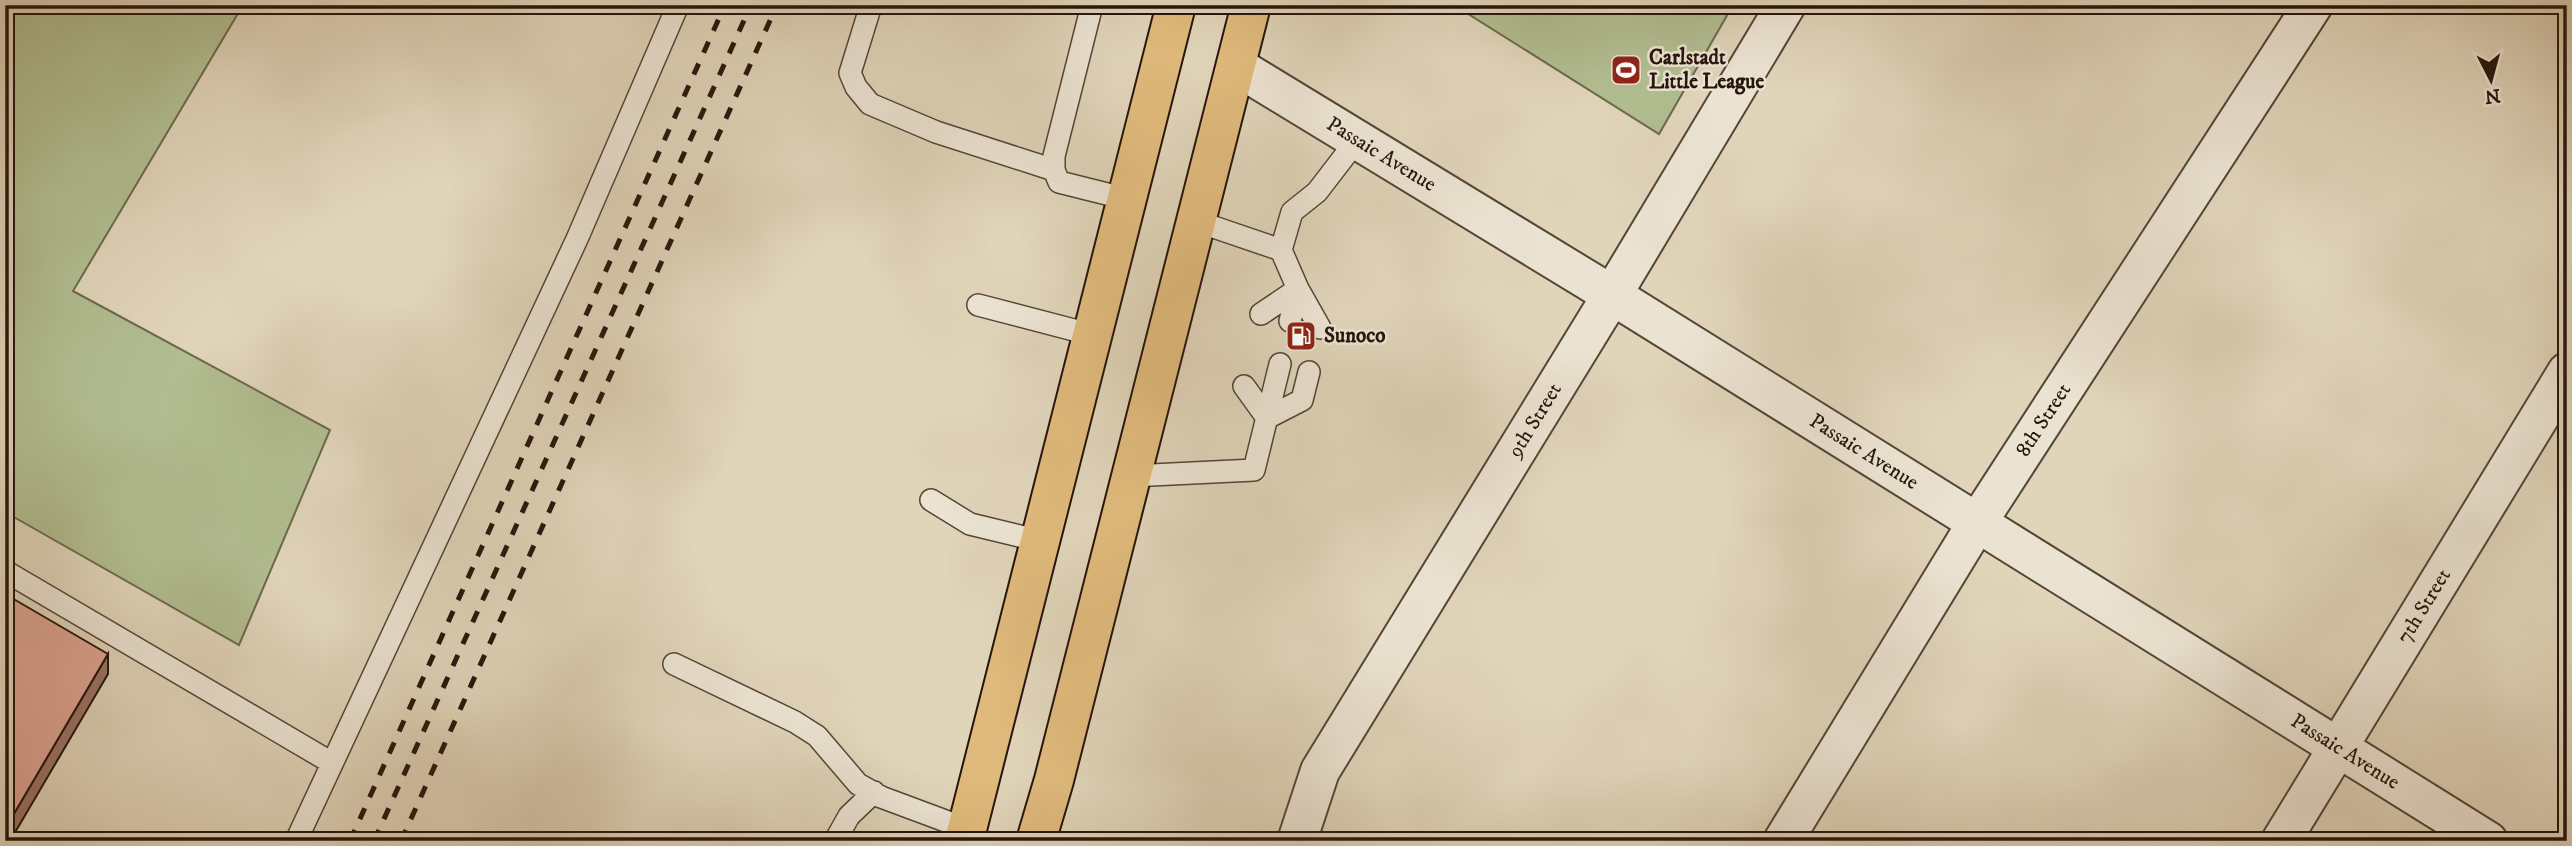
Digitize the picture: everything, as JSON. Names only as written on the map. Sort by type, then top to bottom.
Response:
[{"type":"highway","points":[[966,835],[1176,5]]},
{"type":"highway","points":[[1036,841],[1054,780],[1251,5]]},
{"type":"street","name":"9th Street","points":[[1297,841],[1320,771],[1786,5]]},
{"type":"street","name":"8th Street","points":[[1783,841],[1977,523],[2313,5]]},
{"type":"street","name":"Passaic Avenue","points":[[1236,66],[1612,295],[2488,841]]},
{"type":"street","name":"7th Street","points":[[2281,841],[2567,372]]},
{"type":"lane","points":[[296,841],[577,239],[678,5]]},
{"type":"lane","points":[[872,5],[850,73],[856,87],[870,104],[936,132],[1054,170]]},
{"type":"lane","points":[[1093,5],[1058,136],[1054,170],[1059,182],[1127,199]]},
{"type":"lane","points":[[1320,328],[1298,289],[1281,250],[1292,212],[1317,192],[1357,140]]},
{"type":"lane","points":[[1196,221],[1281,250]]},
{"type":"lane","points":[[1261,314],[1298,289]]},
{"type":"lane","points":[[1290,321],[1298,289]]},
{"type":"lane","points":[[978,304],[1093,335]]},
{"type":"lane","points":[[1131,477],[1254,470],[1280,364]]},
{"type":"lane","points":[[1267,418],[1302,400],[1309,372]]},
{"type":"lane","points":[[1244,386],[1267,418]]},
{"type":"lane","points":[[930,500],[970,524],[1040,541]]},
{"type":"lane","points":[[5,571],[332,763]]},
{"type":"lane","points":[[674,664],[795,722],[817,736],[858,783],[966,835]]},
{"type":"lane","points":[[835,841],[849,816],[874,792]]},
{"type":"green space","points":[[5,5],[243,5],[73,291],[330,430],[239,645],[5,512]]},
{"type":"green space","name":"Carlstadt Little League","points":[[1454,5],[1733,5],[1659,134]]},
{"type":"building","points":[[5,594],[108,654],[5,829]]},
{"type":"railway","points":[[350,841],[725,5]]},
{"type":"railway","points":[[374,841],[751,5]]},
{"type":"railway","points":[[401,841],[777,5]]},
{"type":"place","name":"Carlstadt Little League","points":[[1626,70]]},
{"type":"place","name":"Sunoco","points":[[1301,336]]}]
